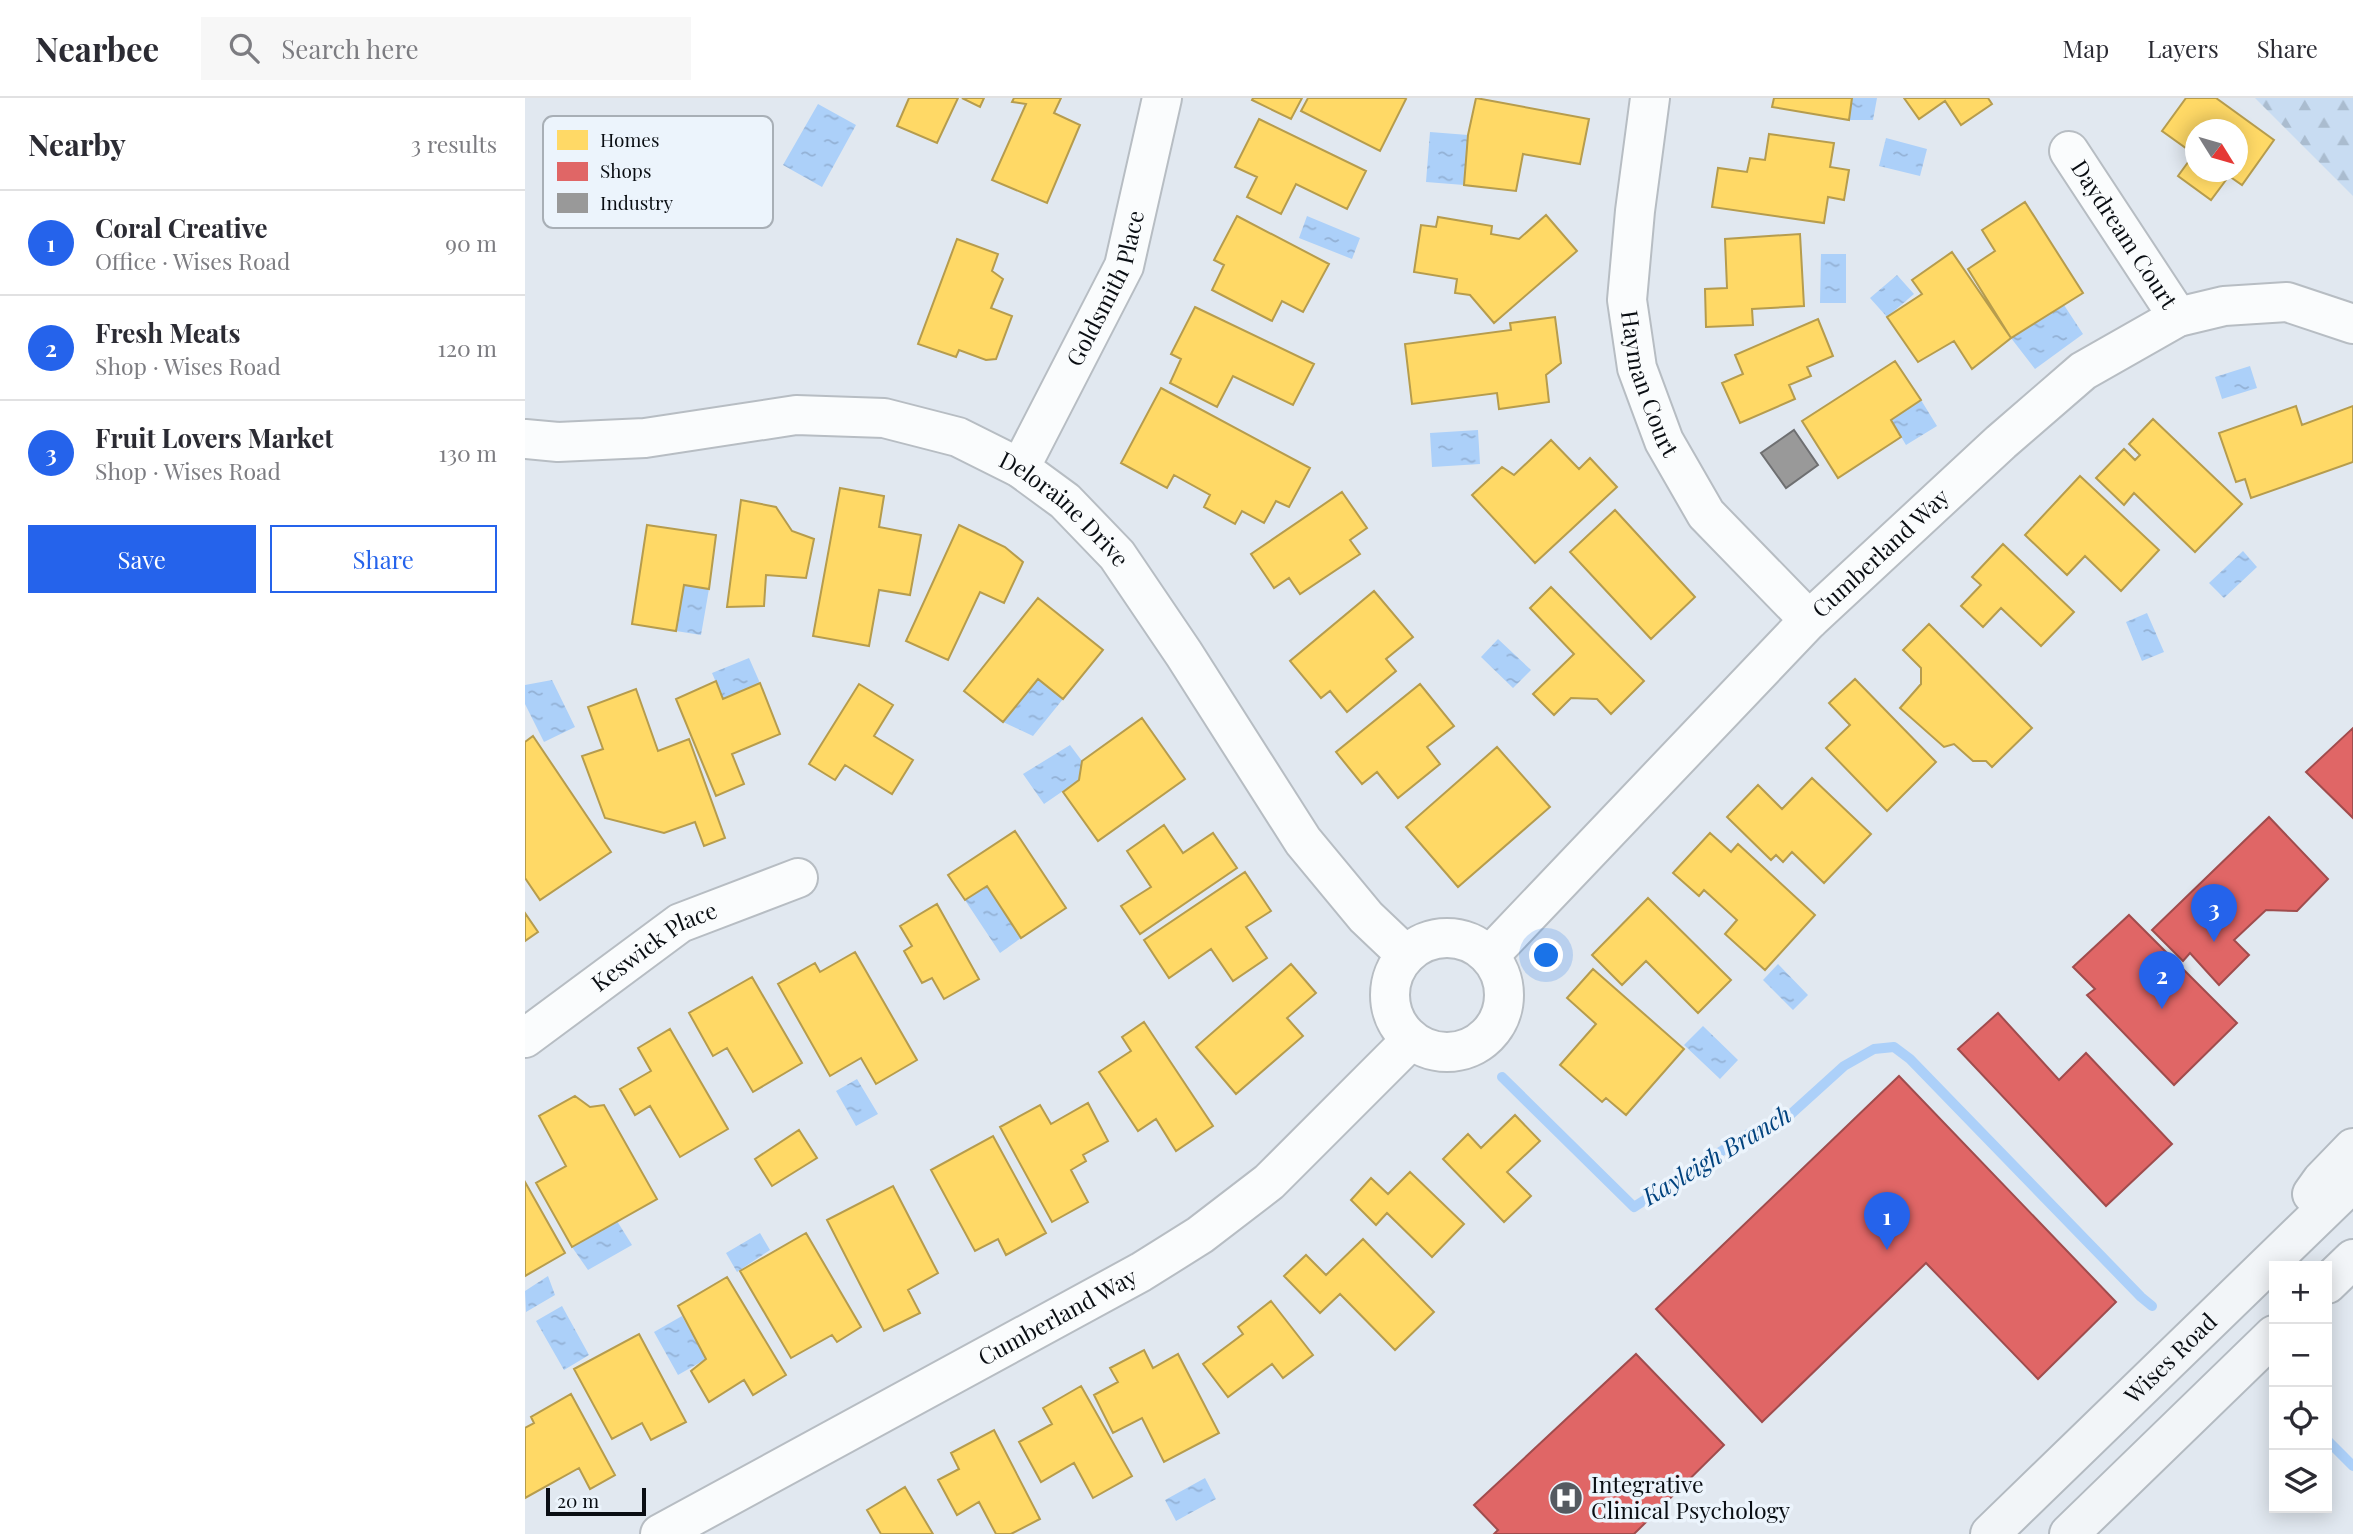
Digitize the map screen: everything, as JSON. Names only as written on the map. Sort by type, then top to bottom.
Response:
[{"type":"main road","points":[[2252,1279],[2322,1180],[2353,1148]]},
{"type":"main road","name":"Wises Road","points":[[1990,1534],[2353,1182]]},
{"type":"main road","points":[[2332,1279],[2353,1259]]},
{"type":"main road","points":[[2069,1534],[2269,1340]]},
{"type":"street","name":"Goldsmith Place","points":[[1020,468],[1124,266],[1162,98]]},
{"type":"street","name":"Hayman Court","points":[[1650,98],[1635,211],[1627,300],[1637,368],[1664,442],[1706,514],[1809,620]]},
{"type":"street","name":"Daydream Court","points":[[2070,151],[2178,317]]},
{"type":"street","name":"Cumberland Way","points":[[1489,956],[1809,620],[2001,442],[2083,371],[2178,317],[2224,306],[2287,302],[2353,324]]},
{"type":"street","name":"Deloraine Drive","points":[[525,439],[558,442],[645,438],[796,415],[884,418],[958,437],[1020,468],[1066,501],[1117,555],[1184,654],[1303,841],[1366,917],[1406,955]]},
{"type":"street","name":"Keswick Place","points":[[525,1038],[680,923],[798,878]]},
{"type":"street","points":[[1439,938],[1457,939],[1475,945],[1489,956],[1500,972],[1504,990],[1503,1009],[1495,1027],[1482,1040],[1465,1050],[1446,1052],[1428,1049],[1411,1040],[1399,1026],[1391,1008],[1391,989],[1396,971],[1406,955],[1422,944],[1439,938]]},
{"type":"street","name":"Cumberland Way","points":[[660,1534],[1141,1272],[1200,1235],[1269,1182],[1411,1040]]},
{"type":"green space","points":[[2255,98],[2353,98],[2353,196]]},
{"type":"water","points":[[1850,98],[1877,98],[1873,120],[1849,120]]},
{"type":"water","points":[[818,104],[856,125],[822,187],[783,165]]},
{"type":"water","points":[[1430,132],[1468,135],[1464,185],[1426,182]]},
{"type":"water","points":[[1886,138],[1927,149],[1920,176],[1879,166]]},
{"type":"water","points":[[1307,216],[1360,238],[1352,259],[1299,238]]},
{"type":"water","points":[[1821,254],[1846,254],[1846,303],[1820,303]]},
{"type":"water","points":[[1897,275],[1914,294],[1887,317],[1870,298]]},
{"type":"water","points":[[2064,305],[2083,334],[2035,369],[2011,338]]},
{"type":"water","points":[[2250,366],[2257,388],[2222,399],[2215,377]]},
{"type":"water","points":[[1921,400],[1937,426],[1906,445],[1891,420]]},
{"type":"water","points":[[1478,430],[1480,464],[1432,467],[1430,433]]},
{"type":"water","points":[[2243,551],[2257,567],[2224,598],[2209,583]]},
{"type":"water","points":[[684,585],[709,589],[701,635],[676,631]]},
{"type":"water","points":[[2147,613],[2164,652],[2142,661],[2126,622]]},
{"type":"water","points":[[1498,639],[1531,670],[1513,688],[1481,657]]},
{"type":"water","points":[[749,658],[760,683],[723,699],[712,673]]},
{"type":"water","points":[[1038,679],[1063,699],[1033,736],[1003,722]]},
{"type":"water","points":[[552,680],[575,727],[544,742],[525,704],[525,685]]},
{"type":"water","points":[[1070,745],[1082,761],[1079,780],[1044,804],[1023,774]]},
{"type":"water","points":[[987,886],[1021,938],[1000,953],[965,900]]},
{"type":"water","points":[[1778,964],[1808,995],[1793,1010],[1763,980]]},
{"type":"water","points":[[1703,1026],[1738,1060],[1720,1079],[1684,1045]]},
{"type":"water","points":[[857,1079],[878,1114],[856,1126],[836,1091]]},
{"type":"water","points":[[617,1221],[632,1245],[588,1270],[572,1247]]},
{"type":"water","points":[[760,1233],[770,1250],[737,1272],[726,1253]]},
{"type":"water","points":[[548,1276],[555,1295],[526,1312],[525,1291]]},
{"type":"water","points":[[562,1306],[589,1355],[564,1370],[536,1321]]},
{"type":"water","points":[[682,1316],[706,1359],[678,1375],[654,1332]]},
{"type":"water","points":[[1205,1478],[1216,1499],[1176,1521],[1165,1500]]},
{"type":"building: Homes","points":[[909,98],[958,98],[937,143],[897,126]]},
{"type":"building: Homes","points":[[962,98],[984,98],[980,107]]},
{"type":"building: Homes","points":[[1014,98],[1061,98],[1054,113],[1080,125],[1047,203],[992,180],[1026,104],[1012,102]]},
{"type":"building: Homes","points":[[1302,98],[1291,119],[1252,100]]},
{"type":"building: Homes","points":[[1308,98],[1406,99],[1380,151],[1301,111]]},
{"type":"building: Homes","points":[[1476,98],[1589,119],[1580,164],[1523,154],[1516,191],[1464,185],[1468,135]]},
{"type":"building: Homes","points":[[1774,98],[1852,98],[1849,120],[1772,107]]},
{"type":"building: Homes","points":[[1904,98],[1988,98],[1992,104],[1961,125],[1945,101],[1919,119]]},
{"type":"building: Homes","points":[[2186,98],[2216,98],[2245,119],[2185,119],[2185,148],[2162,131]]},
{"type":"building: Homes","points":[[1259,119],[1366,171],[1347,209],[1296,184],[1281,214],[1247,197],[1257,177],[1235,167]]},
{"type":"building: Homes","points":[[2248,121],[2274,140],[2248,177]]},
{"type":"building: Homes","points":[[1769,134],[1834,143],[1830,167],[1849,170],[1844,200],[1828,197],[1824,223],[1712,207],[1718,168],[1747,172],[1750,158],[1765,160]]},
{"type":"building: Homes","points":[[2185,166],[2185,181],[2178,176]]},
{"type":"building: Homes","points":[[2186,182],[2224,182],[2211,200]]},
{"type":"building: Homes","points":[[2025,202],[2083,293],[2011,338],[1968,269],[1995,251],[1982,230]]},
{"type":"building: Homes","points":[[1546,215],[1577,251],[1494,323],[1470,295],[1455,293],[1457,279],[1414,272],[1421,225],[1436,227],[1438,217],[1492,226],[1491,234],[1519,239]]},
{"type":"building: Homes","points":[[1237,216],[1329,264],[1303,312],[1282,301],[1272,321],[1212,290],[1224,265],[1214,260]]},
{"type":"building: Homes","points":[[1800,234],[1804,306],[1752,309],[1753,325],[1706,327],[1705,289],[1727,288],[1725,239]]},
{"type":"building: Homes","points":[[957,239],[998,254],[992,271],[1003,279],[991,308],[1012,316],[996,359],[986,360],[959,350],[956,357],[918,344]]},
{"type":"building: Homes","points":[[1952,252],[2011,338],[1972,369],[1954,341],[1918,362],[1887,317],[1922,294],[1912,280]]},
{"type":"building: Homes","points":[[1195,307],[1314,364],[1293,405],[1233,376],[1217,407],[1170,383],[1181,359],[1171,354]]},
{"type":"building: Homes","points":[[1555,317],[1561,363],[1546,375],[1549,402],[1499,409],[1497,393],[1412,404],[1405,344],[1511,330],[1510,323]]},
{"type":"building: Homes","points":[[1818,319],[1833,356],[1807,367],[1811,376],[1789,385],[1795,399],[1740,423],[1722,383],[1743,374],[1735,355]]},
{"type":"building: Homes","points":[[1895,361],[1921,400],[1891,420],[1901,437],[1838,478],[1802,421]]},
{"type":"building: Homes","points":[[1161,388],[1310,468],[1289,507],[1276,501],[1264,523],[1242,511],[1235,524],[1204,507],[1210,495],[1174,475],[1167,488],[1121,463]]},
{"type":"building: Homes","points":[[2296,406],[2302,425],[2353,406],[2353,462],[2251,498],[2245,479],[2236,482],[2219,433]]},
{"type":"building: Homes","points":[[2153,419],[2242,504],[2195,552],[2134,493],[2124,505],[2096,478],[2124,449],[2135,460],[2140,455],[2129,444]]},
{"type":"building: Homes","points":[[1551,440],[1579,469],[1590,458],[1617,487],[1535,563],[1472,495],[1502,467],[1514,475]]},
{"type":"building: Homes","points":[[2080,476],[2159,550],[2121,591],[2085,556],[2067,575],[2025,535]]},
{"type":"building: Homes","points":[[840,488],[884,496],[879,527],[921,535],[910,595],[879,590],[869,646],[813,636]]},
{"type":"building: Homes","points":[[1342,492],[1367,528],[1350,540],[1360,554],[1300,594],[1289,578],[1274,588],[1251,554]]},
{"type":"building: Homes","points":[[741,500],[776,507],[792,531],[814,539],[806,578],[766,575],[764,606],[727,607]]},
{"type":"building: Homes","points":[[1615,510],[1695,597],[1651,639],[1570,552]]},
{"type":"building: Homes","points":[[647,525],[716,535],[709,589],[684,585],[676,631],[632,624]]},
{"type":"building: Homes","points":[[959,525],[1005,547],[1023,562],[1004,603],[980,592],[948,660],[906,641]]},
{"type":"building: Homes","points":[[2003,544],[2074,612],[2041,646],[2001,608],[1983,627],[1961,606],[1981,585],[1972,577]]},
{"type":"building: Homes","points":[[1551,587],[1644,681],[1611,714],[1597,699],[1571,698],[1554,715],[1533,694],[1574,654],[1530,608]]},
{"type":"building: Homes","points":[[1374,591],[1413,637],[1386,659],[1396,671],[1347,712],[1330,691],[1321,698],[1290,661]]},
{"type":"building: Homes","points":[[1038,598],[1103,650],[1063,699],[1038,679],[1003,722],[964,691]]},
{"type":"building: Homes","points":[[1929,624],[2032,728],[1992,767],[1986,761],[1973,761],[1954,744],[1944,747],[1900,708],[1921,684],[1921,668],[1903,650]]},
{"type":"building: Homes","points":[[1855,679],[1936,762],[1887,811],[1826,748],[1850,725],[1829,703]]},
{"type":"building: Homes","points":[[716,681],[723,699],[760,683],[780,734],[732,754],[744,784],[716,796],[676,699]]},
{"type":"building: Homes","points":[[859,684],[893,705],[874,736],[913,760],[892,794],[845,765],[835,780],[809,764]]},
{"type":"building: Homes","points":[[1420,684],[1454,726],[1427,747],[1440,764],[1398,798],[1377,772],[1362,784],[1336,752]]},
{"type":"building: Homes","points":[[636,689],[658,751],[689,739],[725,838],[704,846],[695,822],[664,833],[605,818],[582,756],[603,749],[588,707]]},
{"type":"building: Homes","points":[[1142,718],[1185,779],[1098,841],[1063,792],[1079,780],[1082,761]]},
{"type":"building: Homes","points":[[533,736],[611,852],[540,900],[525,878],[525,742]]},
{"type":"building: Homes","points":[[1497,747],[1550,807],[1458,887],[1406,827]]},
{"type":"building: Homes","points":[[1812,778],[1871,834],[1824,883],[1792,852],[1783,862],[1776,855],[1771,860],[1727,817],[1758,785],[1782,809]]},
{"type":"building: Homes","points":[[1164,825],[1183,853],[1213,833],[1237,868],[1140,934],[1121,906],[1151,887],[1127,851]]},
{"type":"building: Homes","points":[[1015,831],[1066,908],[1021,938],[987,886],[965,900],[948,875]]},
{"type":"building: Homes","points":[[1710,833],[1731,852],[1738,844],[1815,915],[1765,970],[1725,934],[1737,920],[1704,890],[1699,896],[1673,873]]},
{"type":"building: Homes","points":[[1245,872],[1271,911],[1246,927],[1267,958],[1233,981],[1211,949],[1169,978],[1144,940]]},
{"type":"building: Homes","points":[[1648,898],[1731,980],[1698,1013],[1646,961],[1622,985],[1592,955]]},
{"type":"building: Homes","points":[[937,904],[979,979],[944,999],[932,978],[922,983],[904,951],[912,946],[900,926]]},
{"type":"building: Homes","points":[[525,913],[538,932],[525,941]]},
{"type":"building: Homes","points":[[855,952],[917,1060],[876,1084],[861,1058],[830,1076],[778,984],[815,963],[820,972]]},
{"type":"building: Homes","points":[[1291,964],[1316,993],[1287,1018],[1303,1036],[1236,1094],[1196,1047]]},
{"type":"building: Homes","points":[[1593,969],[1684,1049],[1626,1115],[1606,1098],[1602,1102],[1560,1065],[1596,1024],[1567,998]]},
{"type":"building: Homes","points":[[752,977],[802,1063],[753,1092],[727,1048],[713,1056],[689,1013]]},
{"type":"building: Homes","points":[[1144,1022],[1213,1126],[1176,1151],[1156,1119],[1138,1131],[1099,1072],[1131,1051],[1122,1037]]},
{"type":"building: Homes","points":[[670,1029],[728,1129],[680,1157],[650,1106],[635,1115],[620,1089],[651,1071],[638,1048]]},
{"type":"building: Homes","points":[[575,1096],[590,1107],[604,1105],[657,1199],[572,1247],[536,1183],[566,1166],[539,1116]]},
{"type":"building: Homes","points":[[1088,1103],[1108,1141],[1083,1155],[1086,1161],[1071,1170],[1088,1202],[1052,1222],[1000,1127],[1040,1105],[1051,1124]]},
{"type":"building: Homes","points":[[1515,1115],[1540,1141],[1507,1172],[1531,1196],[1504,1222],[1443,1159],[1468,1134],[1481,1148]]},
{"type":"building: Homes","points":[[799,1130],[817,1158],[772,1186],[755,1159]]},
{"type":"building: Homes","points":[[993,1136],[1046,1233],[1006,1255],[998,1239],[975,1251],[931,1170]]},
{"type":"building: Homes","points":[[1410,1172],[1464,1224],[1432,1257],[1387,1213],[1376,1225],[1351,1200],[1371,1178],[1388,1194]]},
{"type":"building: Homes","points":[[525,1182],[565,1253],[525,1276]]},
{"type":"building: Homes","points":[[893,1186],[938,1273],[908,1290],[920,1313],[884,1331],[827,1220]]},
{"type":"building: Homes","points":[[806,1233],[861,1327],[837,1342],[832,1335],[791,1358],[740,1271]]},
{"type":"building: Homes","points":[[1363,1239],[1434,1312],[1395,1350],[1340,1294],[1320,1313],[1284,1276],[1306,1255],[1326,1275]]},
{"type":"building: Homes","points":[[727,1277],[786,1375],[753,1395],[744,1380],[709,1402],[691,1371],[706,1359],[678,1306]]},
{"type":"building: Homes","points":[[1271,1301],[1313,1355],[1283,1378],[1272,1364],[1228,1397],[1203,1364],[1243,1334],[1238,1327]]},
{"type":"building: Homes","points":[[639,1334],[686,1422],[651,1440],[642,1423],[612,1439],[574,1369]]},
{"type":"building: Homes","points":[[1144,1350],[1153,1368],[1178,1354],[1219,1433],[1164,1462],[1142,1418],[1113,1433],[1094,1395],[1118,1382],[1110,1368]]},
{"type":"building: Homes","points":[[1081,1386],[1132,1476],[1093,1498],[1074,1463],[1041,1482],[1019,1442],[1052,1424],[1043,1408]]},
{"type":"building: Homes","points":[[571,1394],[615,1475],[590,1489],[579,1468],[525,1498],[525,1428],[534,1423],[531,1417]]},
{"type":"building: Homes","points":[[994,1430],[1040,1519],[1011,1534],[996,1534],[979,1502],[957,1515],[938,1480],[959,1469],[951,1453]]},
{"type":"building: Homes","points":[[905,1487],[933,1534],[881,1534],[867,1510]]},
{"type":"building: Shops","points":[[2353,728],[2353,818],[2306,772]]},
{"type":"building: Shops","points":[[2269,817],[2328,879],[2297,911],[2266,910],[2234,940],[2249,955],[2219,985],[2190,953],[2183,961],[2152,930]]},
{"type":"building: Shops","points":[[2129,915],[2237,1023],[2174,1085],[2087,995],[2095,989],[2073,967]]},
{"type":"building: Shops","points":[[1998,1013],[2059,1080],[2086,1053],[2172,1144],[2106,1206],[1958,1049]]},
{"type":"building: Shops","points":[[1899,1076],[2116,1302],[2038,1379],[1926,1263],[1762,1422],[1656,1309]]},
{"type":"building: Shops","points":[[1636,1354],[1724,1445],[1634,1534],[1494,1534],[1498,1530],[1474,1505]]},
{"type":"building: Industry","points":[[1794,430],[1818,465],[1786,488],[1761,453]]},
{"type":"waterway","name":"Kayleigh Branch","points":[[1502,1077],[1634,1207],[1750,1133],[1781,1123],[1844,1066],[1874,1049],[1894,1047],[1910,1059],[2152,1306]]},
{"type":"waterway","name":"Kayleigh Branch","points":[[2332,1445],[2353,1466]]},
{"type":"place","name":"Fruit Lovers Market","points":[[2214,942]]},
{"type":"place","name":"Fresh Meats","points":[[2162,1009]]},
{"type":"place","name":"Coral Creative","points":[[1887,1250]]},
{"type":"place","name":"Integrative Clinical Psychology","points":[[1566,1498]]}]
